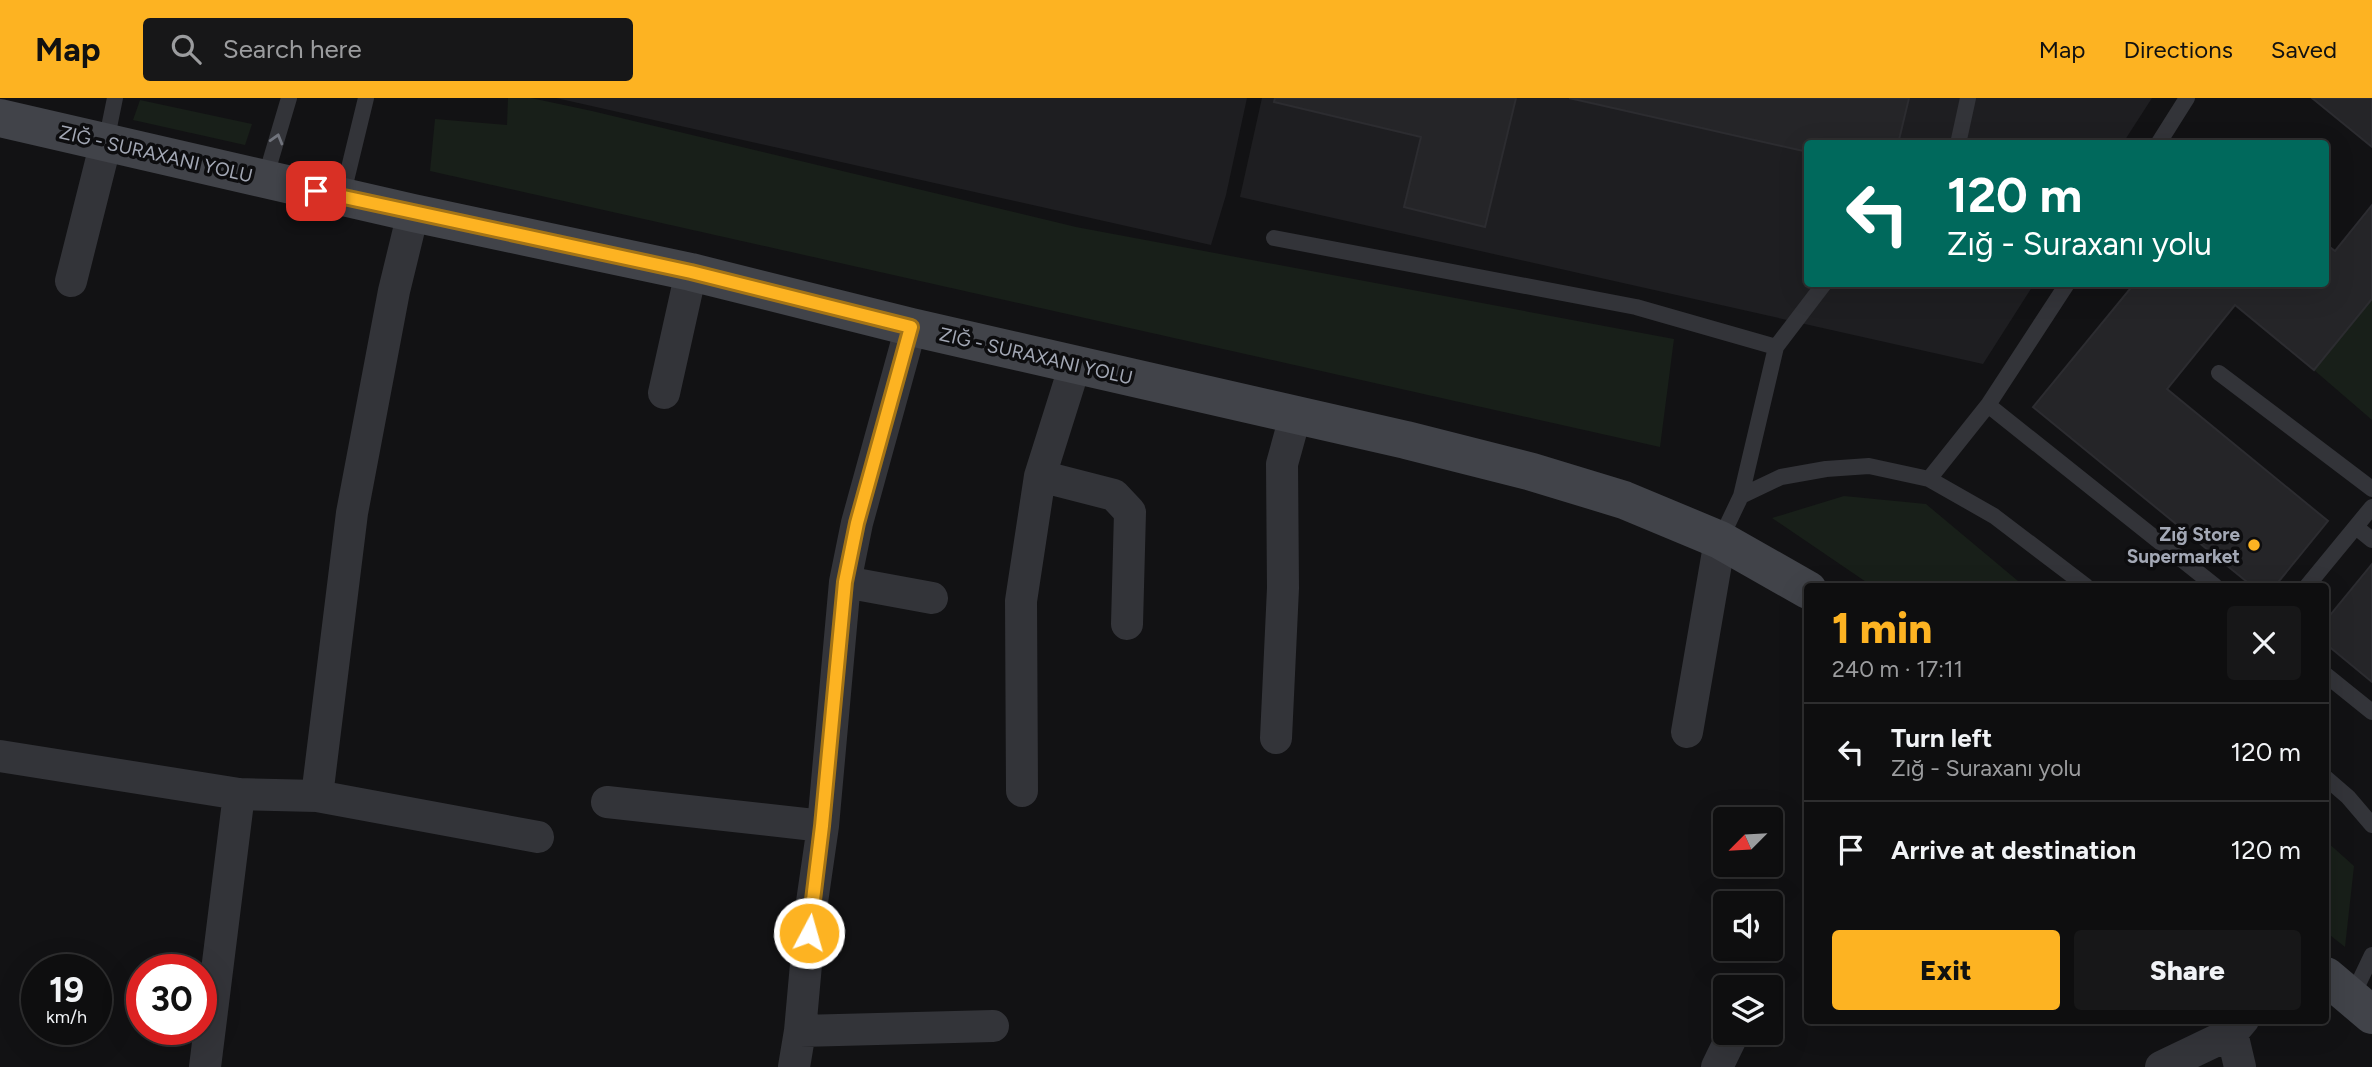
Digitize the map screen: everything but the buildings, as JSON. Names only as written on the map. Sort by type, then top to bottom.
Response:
[{"type":"main road","points":[[0,118],[413,213],[691,272],[911,327],[1295,417],[1406,440],[1532,472],[1624,500],[1720,540],[1804,588]]},
{"type":"street","points":[[71,281],[106,142]]},
{"type":"street","points":[[317,796],[352,513],[394,291],[413,213]]},
{"type":"street","points":[[664,393],[691,272]]},
{"type":"street","points":[[794,1067],[822,826],[845,582],[857,523],[911,327]]},
{"type":"street","points":[[1022,791],[1021,601],[1040,476],[1075,365]]},
{"type":"street","points":[[1276,738],[1283,588],[1282,464],[1295,417]]},
{"type":"street","points":[[1040,476],[1114,495],[1129,512],[1127,624]]},
{"type":"street","points":[[1687,732],[1720,540]]},
{"type":"street","points":[[845,582],[932,598]]},
{"type":"street","points":[[0,756],[239,794],[317,796],[538,837]]},
{"type":"street","points":[[205,1067],[239,794]]},
{"type":"street","points":[[607,802],[822,826]]},
{"type":"street","points":[[800,1031],[993,1026]]},
{"type":"street","points":[[2161,1067],[2237,1027],[2241,1067]]},
{"type":"street","points":[[1717,1067],[1728,1045]]},
{"type":"lane","points":[[106,142],[115,98]]},
{"type":"lane","points":[[265,179],[289,98]]},
{"type":"lane","points":[[342,197],[366,98]]},
{"type":"lane","points":[[1959,140],[1968,98]]},
{"type":"lane","points":[[2161,140],[2187,98]]},
{"type":"lane","points":[[1273,238],[1636,307],[1776,347]]},
{"type":"lane","points":[[1720,540],[1741,496],[1776,347],[1822,287]]},
{"type":"lane","points":[[1929,479],[1988,405],[2065,287]]},
{"type":"lane","points":[[2219,373],[2372,489]]},
{"type":"lane","points":[[1988,405],[2211,583]]},
{"type":"lane","points":[[1741,496],[1782,477],[1826,469],[1869,466],[1929,479],[1994,516],[2081,583]]},
{"type":"lane","points":[[2309,583],[2372,507]]},
{"type":"lane","points":[[2356,527],[2372,540]]},
{"type":"lane","points":[[2329,677],[2372,712]]},
{"type":"lane","points":[[2329,780],[2348,796],[2372,825]]},
{"type":"lane","points":[[2350,996],[2372,955]]},
{"type":"shaded area","points":[[508,98],[531,98],[592,111],[1076,227],[1674,339],[1660,447],[430,171],[435,119],[507,125]]},
{"type":"shaded area","points":[[556,98],[1247,98],[1226,195],[1211,245]]},
{"type":"shaded area","points":[[1262,98],[2152,98],[2125,140],[1804,140],[1804,287],[2032,287],[1983,364],[1240,197]]},
{"type":"shaded area","points":[[140,100],[252,124],[245,145],[133,120]]},
{"type":"shaded area","points":[[2372,299],[2372,420],[2314,370]]},
{"type":"shaded area","points":[[1844,496],[1926,504],[2020,583],[1868,583],[1772,518]]},
{"type":"shaded area","points":[[2329,844],[2354,866],[2345,947],[2329,934]]},
{"type":"place","name":"Zığ Store Supermarket","points":[[2254,545]]},
{"type":"route","points":[[316,191],[691,272],[911,327],[857,523],[845,582],[809,933]]}]
